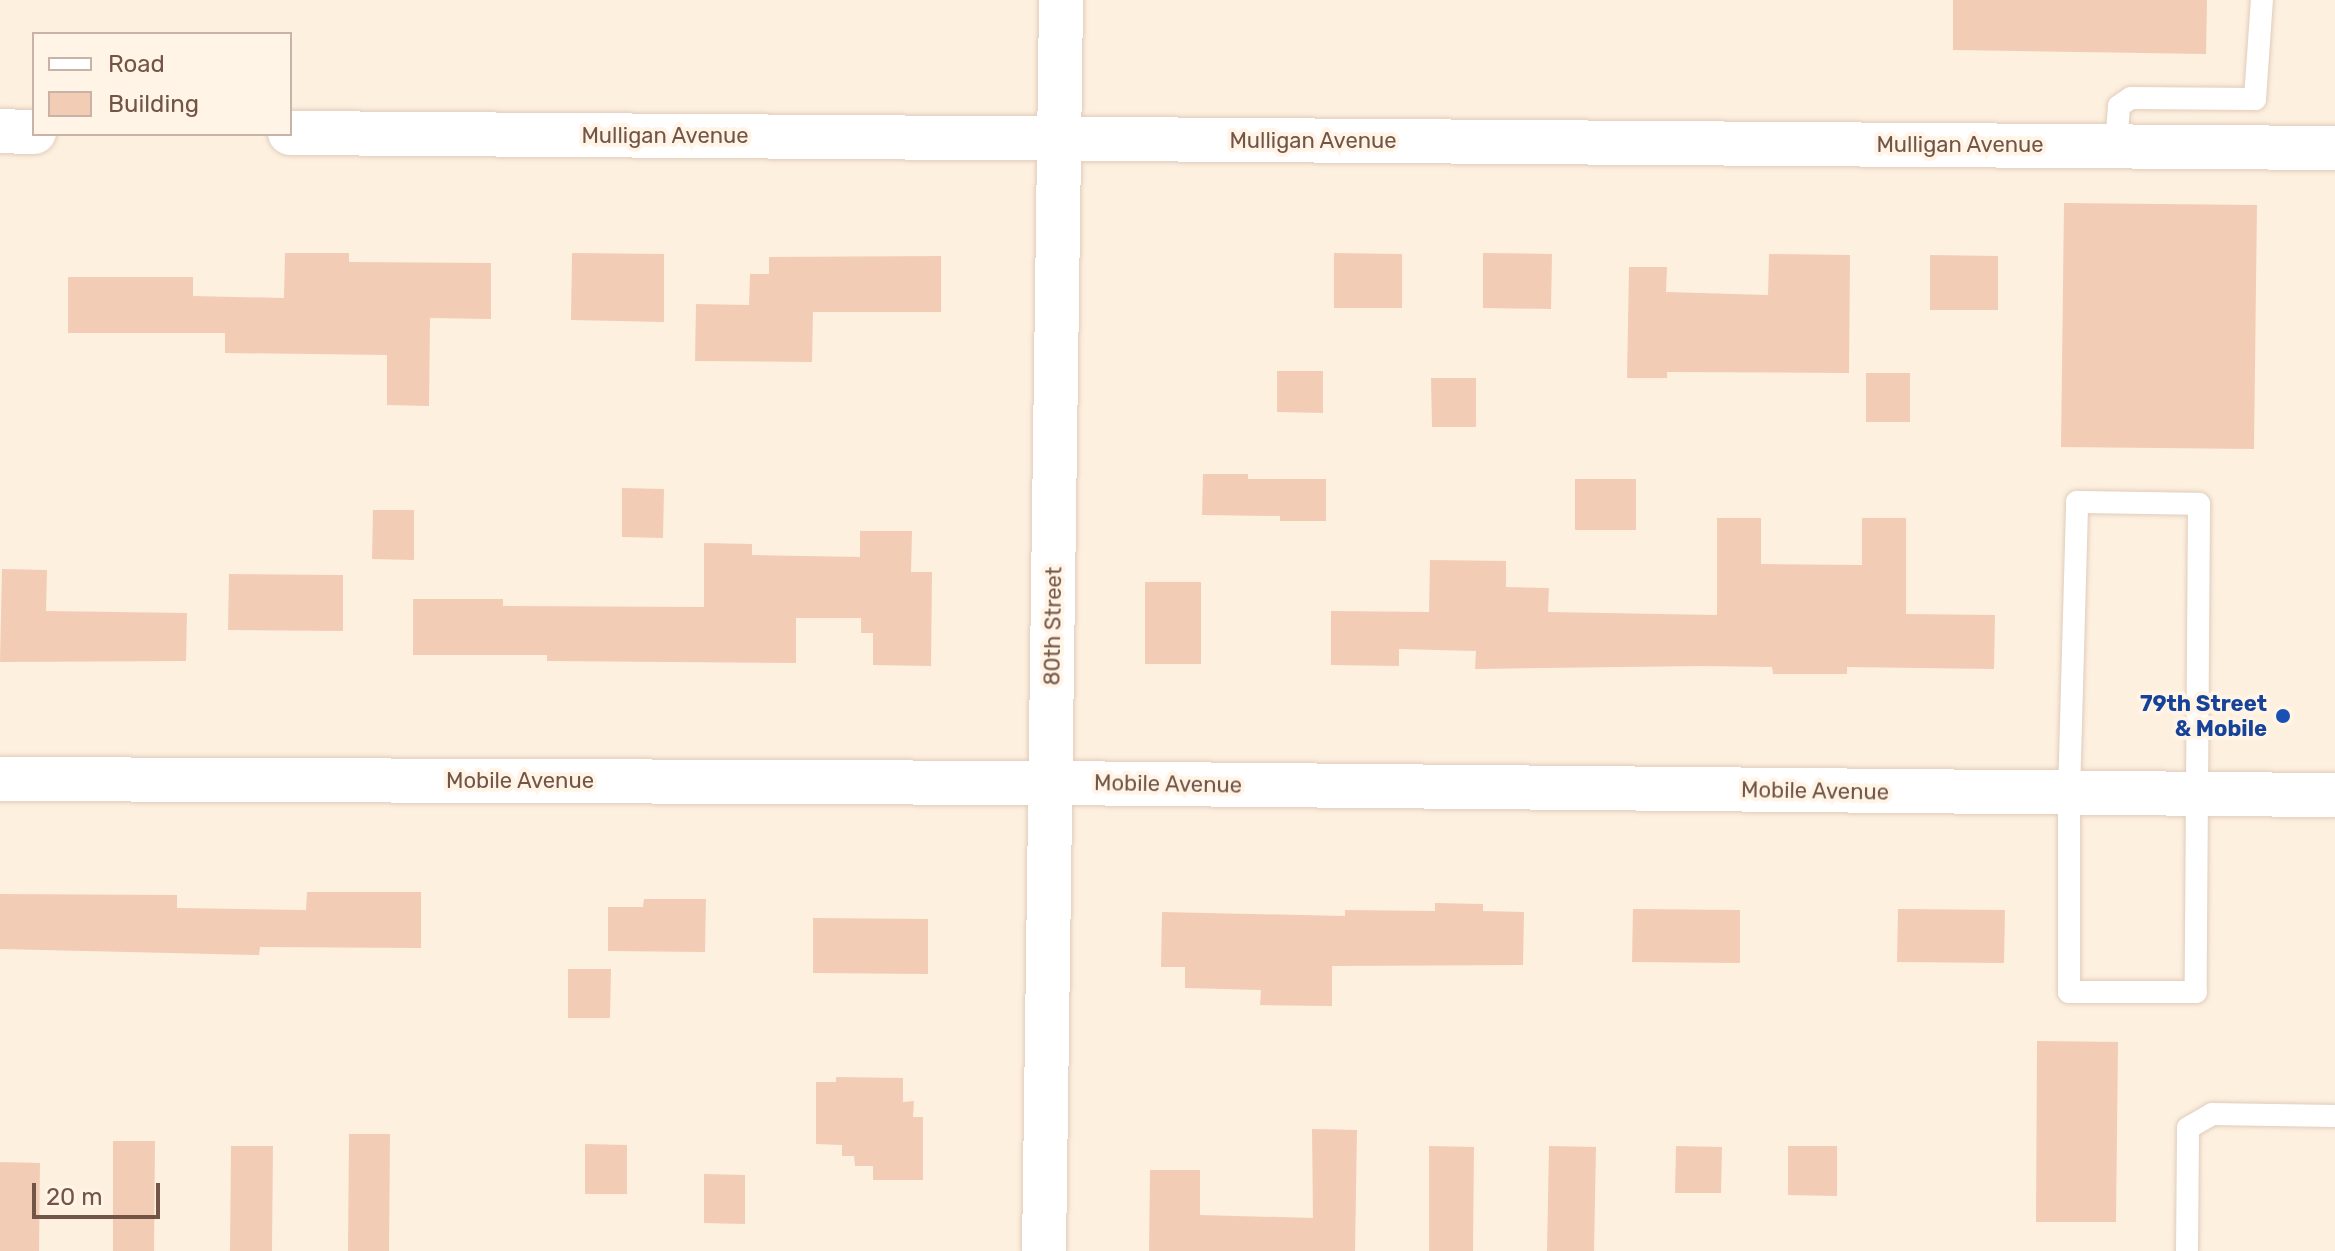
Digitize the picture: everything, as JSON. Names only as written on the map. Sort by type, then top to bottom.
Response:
[{"type":"street","name":"80th Street","points":[[1044,1251],[1061,0]]},
{"type":"street","points":[[0,131],[32,132]]},
{"type":"street","name":"Mulligan Avenue","points":[[292,133],[2335,148]]},
{"type":"street","name":"Mobile Avenue","points":[[0,779],[1051,783],[2335,795]]},
{"type":"lane","points":[[2116,146],[2119,106],[2131,98],[2255,99],[2262,0]]},
{"type":"lane","points":[[2077,502],[2199,504],[2196,992],[2069,992],[2069,794],[2077,502]]},
{"type":"lane","points":[[2187,1251],[2188,1128],[2212,1114],[2335,1116]]},
{"type":"building","points":[[1953,0],[2207,0],[2206,54],[1953,50]]},
{"type":"building","points":[[2064,203],[2257,205],[2254,449],[2061,447]]},
{"type":"building","points":[[285,253],[349,253],[349,262],[491,263],[491,319],[430,318],[429,406],[387,405],[387,355],[225,353],[225,333],[68,333],[68,277],[193,277],[193,296],[284,298]]},
{"type":"building","points":[[572,253],[664,254],[664,322],[571,320]]},
{"type":"building","points":[[1334,253],[1402,254],[1402,308],[1334,308]]},
{"type":"building","points":[[1483,253],[1552,254],[1551,309],[1483,308]]},
{"type":"building","points":[[1769,254],[1850,255],[1849,373],[1667,372],[1667,378],[1627,378],[1629,267],[1667,267],[1666,292],[1768,295]]},
{"type":"building","points":[[1930,255],[1998,256],[1998,310],[1930,310]]},
{"type":"building","points":[[941,256],[941,312],[813,312],[812,362],[695,361],[696,304],[749,305],[750,274],[769,274],[769,257]]},
{"type":"building","points":[[1277,371],[1323,371],[1323,413],[1277,412]]},
{"type":"building","points":[[1866,373],[1910,373],[1910,422],[1866,422]]},
{"type":"building","points":[[1431,378],[1476,378],[1476,427],[1432,427]]},
{"type":"building","points":[[1203,474],[1248,474],[1248,479],[1326,479],[1326,521],[1280,521],[1280,516],[1202,515]]},
{"type":"building","points":[[1575,479],[1636,479],[1636,530],[1575,530]]},
{"type":"building","points":[[622,488],[664,489],[663,538],[622,537]]},
{"type":"building","points":[[373,510],[414,510],[414,560],[372,559]]},
{"type":"building","points":[[1717,518],[1761,518],[1761,564],[1862,565],[1862,518],[1906,518],[1906,614],[1995,615],[1994,669],[1847,667],[1847,674],[1773,674],[1772,667],[1475,669],[1476,651],[1399,649],[1399,666],[1331,665],[1331,611],[1429,612],[1430,560],[1506,561],[1506,587],[1549,588],[1548,612],[1717,615]]},
{"type":"building","points":[[860,531],[912,531],[911,572],[932,572],[931,666],[873,665],[873,633],[861,633],[861,618],[796,618],[796,663],[547,661],[547,655],[413,655],[413,599],[503,599],[503,606],[704,607],[704,543],[752,544],[752,555],[860,557]]},
{"type":"building","points":[[2,569],[47,570],[46,611],[187,613],[186,661],[0,662]]},
{"type":"building","points":[[229,574],[343,575],[343,631],[228,630]]},
{"type":"building","points":[[1145,582],[1201,582],[1201,664],[1145,664]]},
{"type":"building","points":[[307,892],[421,892],[421,948],[260,947],[259,955],[0,949],[0,894],[177,895],[177,908],[306,910]]},
{"type":"building","points":[[644,899],[706,899],[705,952],[608,951],[608,907],[643,907]]},
{"type":"building","points":[[1435,903],[1483,904],[1483,911],[1524,912],[1523,965],[1332,966],[1332,1006],[1260,1005],[1261,990],[1185,988],[1185,967],[1161,967],[1162,912],[1345,916],[1345,910],[1435,911]]},
{"type":"building","points":[[1633,909],[1740,910],[1740,963],[1632,962]]},
{"type":"building","points":[[1898,909],[2005,910],[2004,963],[1897,962]]},
{"type":"building","points":[[813,918],[928,919],[928,974],[813,973]]},
{"type":"building","points":[[568,969],[611,969],[610,1018],[568,1018]]},
{"type":"building","points":[[2037,1041],[2118,1042],[2116,1222],[2036,1222]]},
{"type":"building","points":[[836,1077],[903,1078],[903,1102],[914,1101],[913,1117],[923,1117],[923,1180],[873,1180],[873,1166],[855,1166],[854,1156],[842,1156],[842,1145],[816,1144],[816,1082],[836,1082]]},
{"type":"building","points":[[1312,1129],[1357,1130],[1355,1251],[1149,1251],[1150,1170],[1200,1170],[1200,1215],[1313,1218]]},
{"type":"building","points":[[349,1134],[390,1134],[389,1251],[348,1251]]},
{"type":"building","points":[[113,1141],[155,1141],[154,1251],[113,1251]]},
{"type":"building","points":[[585,1144],[627,1145],[627,1194],[585,1194]]},
{"type":"building","points":[[231,1146],[273,1146],[272,1251],[230,1251]]},
{"type":"building","points":[[1429,1146],[1474,1147],[1473,1251],[1429,1251]]},
{"type":"building","points":[[1549,1146],[1596,1147],[1594,1251],[1547,1251]]},
{"type":"building","points":[[1676,1146],[1722,1147],[1721,1193],[1675,1193]]},
{"type":"building","points":[[1788,1146],[1837,1146],[1837,1196],[1788,1195]]},
{"type":"building","points":[[0,1162],[40,1163],[39,1251],[0,1251]]},
{"type":"building","points":[[704,1174],[745,1175],[745,1224],[704,1223]]},
{"type":"place","name":"79th Street & Mobile","points":[[2283,716]]}]
